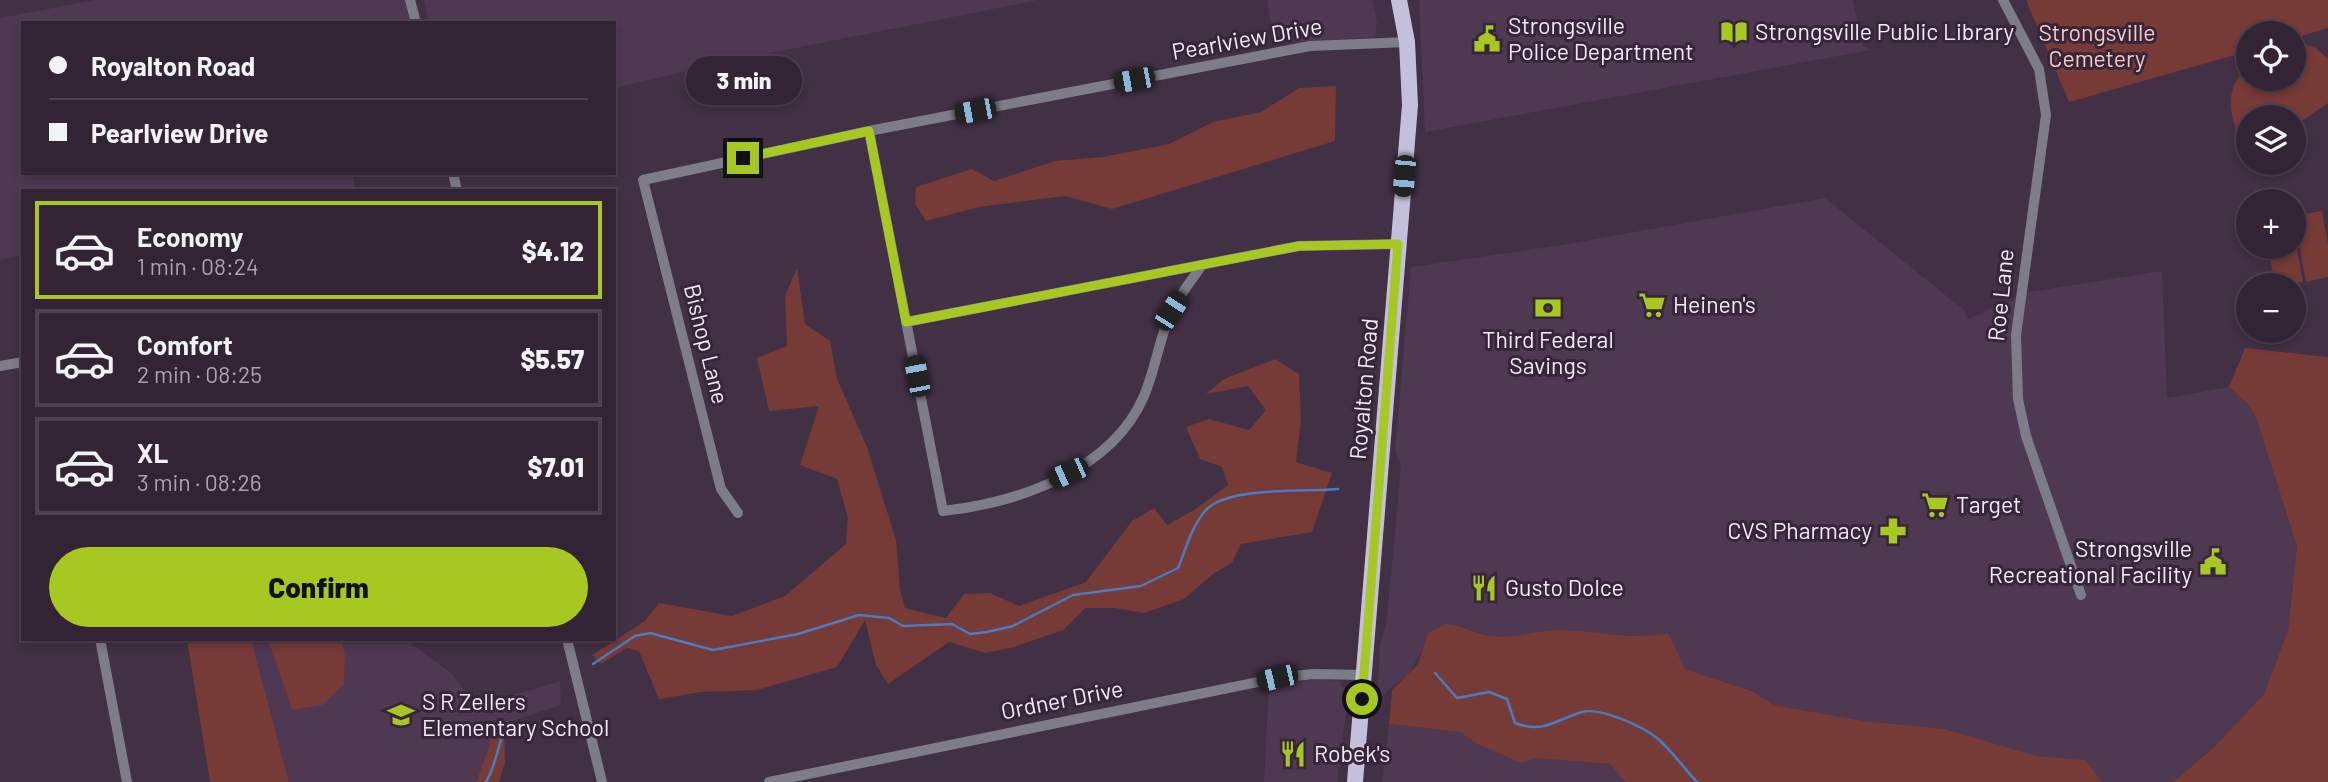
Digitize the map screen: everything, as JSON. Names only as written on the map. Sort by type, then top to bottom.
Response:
[{"type":"main road","name":"Royalton Road","points":[[1355,782],[1410,105],[1407,42],[1399,0]]},
{"type":"street","points":[[410,0],[415,21]]},
{"type":"street","name":"Roe Lane","points":[[2003,0],[2039,69],[2046,116],[2016,335],[2018,399],[2026,436],[2081,595]]},
{"type":"street","name":"Pearlview Drive","points":[[643,180],[869,131],[1310,46],[1407,42]]},
{"type":"street","points":[[869,131],[943,511],[978,507],[1029,491],[1096,457],[1126,427],[1144,396],[1171,311],[1202,265]]},
{"type":"street","name":"Bishop Lane","points":[[643,180],[721,489],[738,513]]},
{"type":"street","points":[[906,322],[1299,246],[1398,244]]},
{"type":"street","points":[[0,366],[21,362]]},
{"type":"street","points":[[100,641],[127,782]]},
{"type":"street","points":[[567,641],[601,782]]},
{"type":"street","name":"Ordner Drive","points":[[769,782],[1277,678],[1313,674],[1365,675]]},
{"type":"shaded area","points":[[94,0],[405,0],[410,21],[21,21],[21,175],[352,175],[356,189],[21,189],[21,255],[0,260],[0,18]]},
{"type":"shaded area","points":[[424,0],[1038,0],[730,61],[616,88],[616,21],[429,21]]},
{"type":"shaded area","points":[[1267,0],[1373,0],[1377,22],[1375,37],[1285,43],[1283,32],[1273,36]]},
{"type":"shaded area","points":[[1419,0],[1853,0],[1863,46],[1871,50],[1425,132]]},
{"type":"shaded area","points":[[1825,198],[1964,310],[1968,319],[2029,292],[2162,271],[2167,398],[2229,387],[2247,403],[2256,418],[2297,548],[2288,630],[2264,694],[2213,748],[2173,782],[2103,782],[2085,760],[2037,756],[1945,729],[1864,721],[1774,705],[1752,691],[1685,669],[1667,633],[1648,637],[1555,630],[1516,638],[1489,636],[1459,625],[1421,653],[1409,673],[1377,700],[1380,644],[1386,625],[1401,464],[1395,451],[1411,267],[1562,245]]},
{"type":"shaded area","name":"S R Zellers Elementary School","points":[[252,641],[408,641],[451,673],[477,706],[560,681],[561,705],[490,728],[489,747],[476,782],[289,782]]},
{"type":"shaded area","points":[[1319,679],[1339,681],[1348,695],[1337,782],[1264,782],[1269,684]]},
{"type":"shaded area","points":[[1389,724],[1460,732],[1477,744],[1521,763],[1535,758],[1610,764],[1625,782],[1382,782]]},
{"type":"green space","name":"Strongsville Cemetery","points":[[2026,0],[2328,0],[2328,28],[2306,34],[2306,21],[2236,21],[2236,55],[2069,102]]},
{"type":"green space","points":[[2306,45],[2316,48],[2328,59],[2328,103],[2306,118],[2306,105],[2236,105],[2236,131],[2231,108],[2236,82],[2236,91],[2306,91]]},
{"type":"green space","points":[[1336,86],[1335,141],[1112,209],[1065,196],[979,207],[926,221],[915,203],[916,187],[972,169],[994,181],[1055,161],[1103,157],[1169,144],[1213,122],[1261,112],[1299,88]]},
{"type":"green space","points":[[2322,211],[2328,244],[2328,277],[2306,282],[2302,259],[2306,259],[2306,214]]},
{"type":"green space","points":[[2270,259],[2299,259],[2301,273],[2273,273]]},
{"type":"green space","points":[[797,268],[805,324],[830,341],[837,379],[867,447],[896,540],[900,590],[905,608],[946,618],[964,594],[990,593],[1019,606],[1086,582],[1132,521],[1154,508],[1167,525],[1194,510],[1228,485],[1222,467],[1200,459],[1186,427],[1209,419],[1249,430],[1266,410],[1248,386],[1206,394],[1224,379],[1275,359],[1299,374],[1301,419],[1296,462],[1332,473],[1312,532],[1241,544],[1232,563],[1213,574],[1184,599],[1144,613],[1115,608],[1085,608],[1063,630],[1014,647],[985,653],[949,642],[888,684],[876,665],[865,620],[837,667],[757,690],[701,692],[659,699],[639,651],[627,648],[601,664],[592,655],[645,621],[659,603],[732,616],[785,596],[846,544],[848,518],[837,479],[800,465],[819,406],[769,411],[757,358],[787,346],[785,296]]},
{"type":"green space","points":[[2245,348],[2328,357],[2328,782],[2173,782],[2213,748],[2264,694],[2288,630],[2297,547],[2256,418],[2247,403],[2229,387]]},
{"type":"green space","points":[[1446,624],[1501,637],[1559,630],[1627,636],[1668,633],[1685,669],[1752,691],[1774,705],[1864,721],[1945,729],[2037,756],[2085,760],[2103,782],[1625,782],[1610,764],[1535,758],[1521,763],[1477,744],[1460,732],[1389,724],[1392,690],[1418,664],[1428,633]]},
{"type":"green space","points":[[187,641],[252,641],[289,782],[210,782]]},
{"type":"green space","points":[[269,641],[342,641],[345,655],[344,684],[322,705],[292,710]]},
{"type":"green space","points":[[504,723],[505,762],[499,782],[476,782],[489,747],[490,728]]},
{"type":"waterway","points":[[593,664],[635,636],[650,633],[713,650],[798,634],[859,615],[889,618],[903,626],[952,624],[970,634],[1013,626],[1073,595],[1141,586],[1178,568],[1197,523],[1206,510],[1217,502],[1249,494],[1338,489]]},
{"type":"waterway","points":[[1435,673],[1457,698],[1489,692],[1507,699],[1515,723],[1525,726],[1549,725],[1590,711],[1621,719],[1657,738],[1697,782]]},
{"type":"waterway","points":[[486,782],[508,722]]},
{"type":"place","name":"Strongsville Public Library","points":[[1734,32]]},
{"type":"place","name":"Strongsville Police Department","points":[[1487,39]]},
{"type":"place","name":"Heinen's","points":[[1652,305]]},
{"type":"place","name":"Third Federal Savings","points":[[1548,308]]},
{"type":"place","name":"Target","points":[[1935,505]]},
{"type":"place","name":"CVS Pharmacy","points":[[1893,531]]},
{"type":"place","name":"Strongsville Recreational Facility","points":[[2213,562]]},
{"type":"place","name":"Gusto Dolce","points":[[1484,588]]},
{"type":"place","name":"S R Zellers Elementary School","points":[[401,715]]},
{"type":"place","name":"Robek's","points":[[1293,754]]},
{"type":"route","points":[[743,158],[869,131],[906,322],[1299,246],[1398,244],[1362,699]]}]
